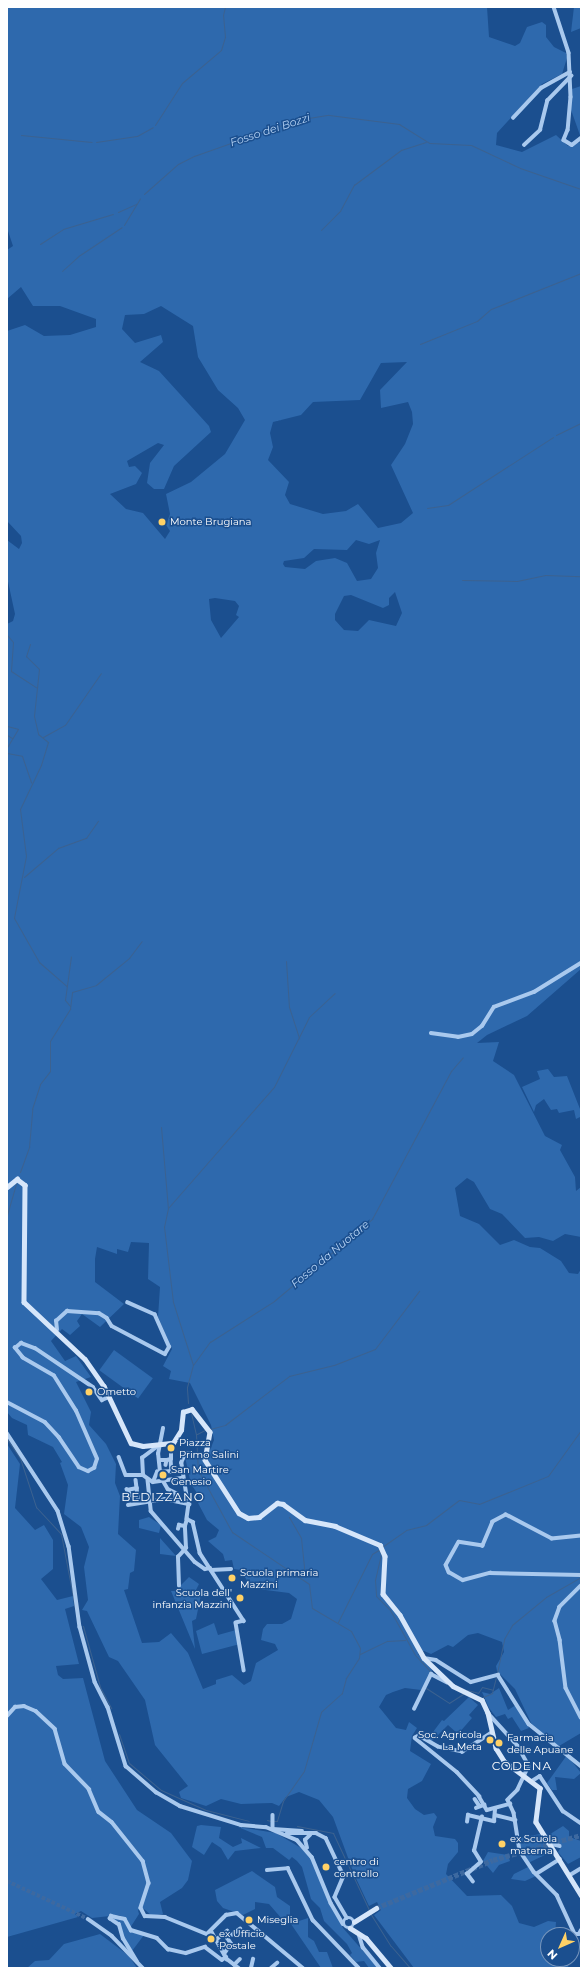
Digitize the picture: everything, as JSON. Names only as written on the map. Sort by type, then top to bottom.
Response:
[{"type":"street","points":[[554,7],[569,53],[570,74],[568,130],[564,140],[572,145],[581,138]]},
{"type":"street","points":[[513,118],[542,88],[570,74]]},
{"type":"street","points":[[524,145],[540,130],[547,101],[570,74]]},
{"type":"street","points":[[431,1033],[458,1037],[472,1034],[482,1026],[494,1007],[534,992],[581,963]]},
{"type":"street","points":[[7,1187],[17,1179],[25,1185],[24,1302],[57,1330],[85,1359],[109,1397],[132,1443],[160,1445],[171,1444]]},
{"type":"street","points":[[57,1330],[56,1321],[66,1311],[99,1313],[107,1318],[112,1326],[165,1354],[169,1347],[155,1315],[128,1303]]},
{"type":"street","points":[[7,1402],[45,1422],[59,1437],[79,1467],[88,1471],[94,1468],[97,1459],[76,1411],[54,1376],[23,1358],[15,1348],[21,1343],[36,1348],[93,1387],[102,1400],[109,1397]]},
{"type":"street","points":[[176,1500],[176,1493],[171,1492],[169,1480],[172,1471],[171,1444],[181,1430],[183,1412],[192,1409],[210,1432],[204,1456],[232,1505],[243,1516],[260,1518],[277,1503],[283,1504],[305,1520],[335,1526],[380,1545],[385,1556],[383,1594],[400,1615],[424,1658],[447,1682]]},
{"type":"street","points":[[153,1482],[158,1472],[163,1428]]},
{"type":"street","points":[[7,1433],[58,1511],[69,1546],[80,1627],[95,1682],[108,1707],[126,1766],[156,1792],[180,1806],[203,1816],[273,1829],[302,1831]]},
{"type":"street","points":[[160,1445],[142,1458],[143,1475],[148,1481],[149,1500],[153,1514],[200,1566],[210,1569],[231,1569]]},
{"type":"street","points":[[187,1498],[181,1461],[185,1454],[190,1453]]},
{"type":"street","points":[[119,1457],[126,1475],[143,1475]]},
{"type":"street","points":[[159,1460],[172,1459]]},
{"type":"street","points":[[166,1465],[167,1460]]},
{"type":"street","points":[[158,1472],[172,1471]]},
{"type":"street","points":[[148,1481],[153,1482],[183,1478]]},
{"type":"street","points":[[136,1480],[139,1503]]},
{"type":"street","points":[[132,1497],[127,1490],[136,1488]]},
{"type":"street","points":[[128,1505],[149,1500],[176,1500],[189,1504],[186,1520],[185,1550],[178,1557],[179,1586]]},
{"type":"street","points":[[581,1536],[552,1538],[506,1514],[493,1522],[483,1546],[459,1542],[446,1565],[449,1572],[463,1580],[490,1573],[581,1575]]},
{"type":"street","points":[[186,1520],[193,1522],[200,1553],[244,1621],[236,1623],[244,1670]]},
{"type":"street","points":[[178,1529],[186,1520]]},
{"type":"street","points":[[581,1586],[560,1607],[555,1621],[560,1640],[566,1688],[581,1717]]},
{"type":"street","points":[[424,1658],[436,1660],[466,1681],[498,1675],[534,1728],[581,1766]]},
{"type":"street","points":[[414,1709],[431,1674],[478,1696],[488,1713],[492,1734],[499,1753],[524,1777],[532,1781],[541,1790],[535,1818],[548,1843],[570,1875],[581,1895]]},
{"type":"street","points":[[7,1716],[15,1707],[24,1706],[36,1711],[55,1729],[66,1764],[89,1789],[99,1812],[112,1822],[143,1861],[149,1883],[141,1908],[144,1915],[165,1917],[210,1933],[217,1940],[225,1956],[238,1968]]},
{"type":"street","points":[[488,1713],[494,1716],[523,1754],[529,1768],[518,1790],[509,1802],[495,1810],[487,1810],[480,1799],[457,1772],[414,1738],[420,1736],[438,1747],[463,1752],[492,1734]]},
{"type":"street","points":[[532,1781],[540,1776],[563,1811],[581,1823]]},
{"type":"street","points":[[475,1799],[479,1805]]},
{"type":"street","points":[[509,1802],[515,1820],[520,1851],[536,1874],[560,1899],[575,1934],[579,1934],[581,1930]]},
{"type":"street","points":[[476,1808],[479,1805],[484,1805]]},
{"type":"street","points":[[467,1822],[468,1815],[494,1821],[495,1810]]},
{"type":"street","points":[[273,1815],[273,1829]]},
{"type":"street","points":[[495,1815],[515,1820]]},
{"type":"street","points":[[473,1882],[467,1874],[481,1862],[474,1851],[482,1817]]},
{"type":"street","points":[[273,1829],[297,1840],[307,1849]]},
{"type":"street","points":[[280,1832],[313,1833],[326,1838],[343,1872],[344,1882],[335,1897],[358,1932],[386,1958],[391,1968]]},
{"type":"street","points":[[313,1833],[306,1838],[307,1849],[343,1924]]},
{"type":"street","points":[[548,1843],[560,1846]]},
{"type":"street","points":[[536,1874],[560,1860]]},
{"type":"street","points":[[267,1870],[288,1868],[313,1920],[358,1968]]},
{"type":"street","points":[[570,1875],[580,1869]]},
{"type":"street","points":[[343,1924],[351,1923],[375,1908]]},
{"type":"street","points":[[210,1933],[226,1915],[237,1913],[302,1968]]},
{"type":"street","points":[[137,1962],[123,1939],[119,1925],[110,1919],[111,1916],[125,1919],[131,1930],[157,1938],[168,1949],[186,1953],[204,1947],[222,1960],[231,1944],[227,1938]]},
{"type":"street","points":[[88,1919],[112,1936],[143,1968]]},
{"type":"street","points":[[343,1924],[351,1923]]},
{"type":"street","points":[[217,1940],[227,1938],[240,1929]]},
{"type":"street","points":[[217,1940],[227,1931]]},
{"type":"street","points":[[358,1932],[363,1947],[380,1968]]},
{"type":"street","points":[[233,1965],[240,1958]]},
{"type":"street","points":[[251,1968],[253,1959]]},
{"type":"street","points":[[271,1968],[277,1963]]},
{"type":"shaded area","points":[[7,7],[487,7],[489,37],[515,46],[520,43],[527,27],[542,22],[546,25],[546,37],[554,47],[566,53],[567,58],[562,74],[542,84],[497,133],[496,145],[522,152],[556,135],[568,146],[581,142],[581,969],[527,1016],[487,1035],[477,1043],[499,1042],[493,1061],[514,1075],[545,1136],[562,1145],[560,1150],[575,1177],[576,1191],[581,1187],[581,1237],[565,1234],[553,1241],[539,1237],[525,1238],[502,1214],[490,1209],[474,1182],[467,1178],[455,1188],[460,1216],[479,1224],[500,1245],[514,1240],[530,1247],[540,1248],[561,1261],[569,1273],[578,1274],[581,1269],[581,1733],[559,1746],[533,1727],[515,1689],[497,1671],[496,1666],[504,1652],[502,1642],[478,1633],[468,1635],[453,1647],[448,1645],[431,1654],[424,1651],[418,1654],[432,1670],[421,1690],[405,1688],[393,1692],[386,1695],[379,1707],[396,1728],[406,1730],[409,1722],[417,1728],[412,1736],[410,1751],[431,1764],[422,1781],[408,1789],[407,1798],[415,1809],[424,1815],[434,1813],[437,1817],[433,1827],[435,1836],[455,1839],[458,1843],[458,1852],[448,1864],[446,1874],[467,1896],[501,1895],[512,1906],[519,1923],[534,1927],[548,1921],[556,1922],[556,1927],[540,1927],[540,1967],[568,1968],[414,1968],[374,1915],[381,1910],[377,1902],[369,1906],[354,1874],[333,1817],[319,1800],[299,1792],[286,1797],[279,1806],[272,1803],[241,1804],[221,1799],[206,1806],[181,1798],[179,1792],[188,1786],[155,1745],[145,1700],[118,1661],[109,1657],[87,1611],[82,1610],[88,1600],[84,1567],[89,1547],[81,1527],[64,1514],[68,1485],[60,1463],[62,1462],[53,1447],[28,1435],[27,1425],[12,1418],[7,1412],[7,624],[13,621],[15,614],[7,577],[7,540],[19,549],[22,543],[21,536],[7,521],[7,331],[25,325],[44,336],[70,335],[96,327],[96,319],[60,306],[33,306],[21,287],[7,299],[7,250],[13,246],[7,228]],"holes":[[[161,306],[193,326],[198,357],[218,390],[238,408],[245,420],[225,454],[191,482],[166,494],[170,514],[166,525],[170,531],[165,539],[143,513],[126,509],[110,494],[136,484],[142,473],[135,466],[129,467],[127,461],[158,443],[164,445],[150,463],[147,483],[154,489],[164,489],[174,466],[211,432],[209,426],[159,371],[140,362],[163,342],[161,335],[135,343],[122,329],[125,315],[144,314]],[[407,362],[380,390],[381,408],[408,402],[412,412],[413,424],[405,444],[391,465],[413,513],[401,523],[378,528],[358,504],[346,511],[323,514],[290,504],[285,495],[289,482],[268,460],[273,447],[270,433],[273,422],[301,415],[313,402],[360,400],[381,363]],[[356,540],[369,544],[380,540],[376,553],[378,568],[371,579],[357,581],[347,563],[335,558],[316,561],[305,569],[285,567],[283,564],[284,561],[304,558],[314,549],[347,550]],[[395,592],[402,613],[396,626],[369,620],[358,631],[344,630],[335,620],[335,614],[344,596],[351,595],[383,608],[389,605],[389,598]],[[215,598],[235,601],[239,606],[236,615],[239,617],[221,638],[211,620],[209,599]],[[131,1242],[149,1243],[148,1279],[160,1287],[158,1317],[172,1349],[163,1366],[171,1371],[169,1379],[190,1383],[211,1425],[214,1440],[210,1450],[201,1456],[185,1457],[191,1484],[201,1499],[198,1503],[207,1520],[219,1530],[216,1537],[208,1541],[223,1554],[225,1561],[232,1560],[234,1569],[241,1570],[251,1588],[289,1593],[297,1599],[291,1619],[282,1624],[267,1624],[263,1629],[261,1640],[275,1644],[278,1650],[256,1663],[251,1681],[244,1685],[232,1675],[216,1680],[216,1684],[203,1689],[188,1653],[171,1633],[159,1642],[142,1643],[124,1590],[128,1589],[130,1573],[134,1571],[136,1550],[118,1534],[120,1496],[115,1483],[116,1464],[106,1444],[89,1425],[91,1412],[76,1382],[91,1377],[76,1356],[65,1361],[51,1341],[62,1329],[70,1335],[80,1326],[77,1321],[82,1314],[100,1327],[124,1304],[95,1282],[95,1259],[97,1247],[117,1254],[117,1249],[128,1252]]]},
{"type":"shaded area","points":[[574,7],[581,7],[581,28],[571,32]]},
{"type":"shaded area","points":[[581,86],[581,138],[570,107],[572,89]]},
{"type":"shaded area","points":[[548,1069],[554,1077],[567,1076],[580,1109],[580,1117],[576,1119],[574,1110],[559,1113],[557,1109],[551,1110],[544,1099],[536,1105],[534,1112],[522,1087],[540,1079],[537,1071]]},
{"type":"shaded area","points":[[114,1350],[153,1378],[138,1398],[99,1370]]},
{"type":"shaded area","points":[[7,1444],[20,1464],[15,1508],[35,1530],[44,1525],[53,1540],[53,1569],[41,1579],[57,1600],[73,1596],[74,1606],[65,1609],[79,1664],[56,1666],[58,1675],[63,1679],[83,1678],[105,1761],[137,1810],[171,1833],[192,1861],[188,1880],[182,1888],[160,1902],[163,1914],[152,1916],[144,1909],[138,1910],[139,1914],[130,1928],[126,1919],[119,1915],[92,1918],[81,1911],[75,1914],[78,1917],[7,1937]]},
{"type":"shaded area","points":[[149,1517],[161,1525],[159,1533],[139,1528],[139,1520]]},
{"type":"shaded area","points":[[160,1538],[176,1556],[160,1554]]},
{"type":"shaded area","points":[[189,1577],[199,1584],[195,1592],[201,1595],[196,1619],[192,1621],[195,1649],[171,1591],[180,1591],[180,1586]]},
{"type":"shaded area","points":[[214,1623],[218,1635],[236,1630],[240,1644],[202,1654],[196,1631]]},
{"type":"shaded area","points":[[499,1688],[508,1710],[516,1705],[529,1728],[521,1731],[512,1717],[508,1719],[505,1714],[496,1717],[489,1708],[482,1692],[490,1694]]},
{"type":"shaded area","points":[[469,1697],[478,1705],[469,1715],[472,1718],[458,1734],[448,1725],[431,1742],[427,1740],[442,1720],[444,1721]]},
{"type":"shaded area","points":[[567,1755],[581,1773],[574,1779],[555,1777],[557,1790],[552,1790],[547,1783]]},
{"type":"shaded area","points":[[197,1826],[221,1827],[219,1838],[233,1847],[242,1843],[241,1838],[261,1848],[235,1851],[228,1860],[221,1848],[212,1842],[204,1855],[192,1847]]},
{"type":"shaded area","points":[[563,1826],[569,1831],[569,1837],[581,1841],[581,1857],[568,1864],[558,1852],[562,1845],[549,1840],[547,1836]]},
{"type":"shaded area","points":[[238,1827],[276,1833],[301,1848],[311,1858],[343,1928],[378,1968],[369,1968],[364,1961],[356,1962],[350,1955],[352,1953],[347,1944],[324,1921],[320,1908],[311,1899],[302,1867],[297,1861],[292,1857],[289,1860],[273,1848],[266,1848],[262,1837]]},
{"type":"shaded area","points":[[540,1834],[548,1846],[540,1850],[545,1855],[528,1863],[521,1850],[519,1838]]},
{"type":"shaded area","points":[[488,1852],[508,1855],[510,1861],[499,1865],[493,1873],[483,1861]]},
{"type":"shaded area","points":[[528,1867],[536,1876],[525,1881],[511,1879],[514,1874]]},
{"type":"shaded area","points":[[252,1871],[275,1887],[277,1897],[290,1906],[290,1917],[299,1921],[308,1918],[308,1937],[314,1941],[319,1952],[327,1952],[333,1968],[321,1968],[291,1924],[282,1919],[269,1904],[255,1902],[255,1909],[243,1915],[223,1908],[217,1901],[215,1890]]},
{"type":"shaded area","points":[[111,1917],[123,1920],[129,1930],[144,1935],[132,1951],[126,1943],[120,1924]]},
{"type":"shaded area","points":[[100,1934],[129,1956],[137,1968],[27,1968],[35,1961],[49,1960],[64,1944]]},
{"type":"waterway","points":[[155,125],[182,83],[221,50],[225,37],[223,15],[225,7]]},
{"type":"waterway","name":"Fosso dei Bozzi","points":[[144,194],[178,164],[194,156],[296,120],[329,115],[399,124],[430,143],[471,145],[520,168],[581,189]]},
{"type":"waterway","points":[[96,142],[137,136],[153,127]]},
{"type":"waterway","points":[[21,135],[92,142]]},
{"type":"waterway","points":[[321,230],[340,211],[354,185],[401,150],[426,142]]},
{"type":"waterway","name":"Fosso dei Bozzi","points":[[124,225],[140,198]]},
{"type":"waterway","points":[[118,212],[136,204]]},
{"type":"waterway","points":[[40,244],[63,229],[113,214]]},
{"type":"waterway","name":"Fosso dei Bozzi","points":[[62,271],[80,255],[122,227]]},
{"type":"waterway","points":[[420,344],[477,321],[491,309],[581,273]]},
{"type":"waterway","points":[[556,435],[581,423]]},
{"type":"waterway","points":[[427,508],[448,505],[553,437]]},
{"type":"waterway","points":[[462,580],[517,581],[545,575],[581,576]]},
{"type":"waterway","points":[[7,635],[13,642],[11,671],[36,687]]},
{"type":"waterway","points":[[30,644],[26,656],[39,669],[34,716],[38,734],[48,742],[41,765],[20,809],[26,856],[14,918],[39,962],[67,986]]},
{"type":"waterway","points":[[43,737],[65,725],[101,673]]},
{"type":"waterway","points":[[7,726],[18,729],[7,747]]},
{"type":"waterway","points":[[7,735],[12,738]]},
{"type":"waterway","points":[[7,753],[22,756],[31,782]]},
{"type":"waterway","points":[[24,877],[58,848],[86,838],[98,821]]},
{"type":"waterway","points":[[20,1172],[29,1147],[32,1109],[40,1084],[50,1071],[50,1041],[70,1009],[72,992],[96,985],[129,958],[142,941]]},
{"type":"waterway","points":[[70,1006],[65,1000],[71,956]]},
{"type":"waterway","points":[[286,961],[289,1007],[299,1038]]},
{"type":"waterway","points":[[193,1365],[173,1302],[164,1227],[168,1208],[274,1087],[309,1017],[335,993]]},
{"type":"waterway","name":"Fosso da Nuotare","points":[[188,1403],[187,1387],[193,1365],[210,1342],[274,1301],[372,1219],[451,1071],[463,1057]]},
{"type":"waterway","points":[[161,1127],[168,1208]]},
{"type":"waterway","points":[[7,1215],[16,1183]]},
{"type":"waterway","points":[[210,1429],[225,1425],[289,1376],[334,1365],[375,1349],[419,1291]]},
{"type":"waterway","name":"Fosso da Nuotare","points":[[191,1413],[196,1434],[198,1470],[232,1532],[309,1584],[312,1608],[351,1631],[360,1648],[359,1658],[346,1678],[342,1693],[321,1712],[304,1771],[283,1801],[277,1821],[274,1821]]},
{"type":"waterway","points":[[197,1434],[205,1430]]},
{"type":"waterway","points":[[382,1547],[406,1530],[426,1525],[459,1500],[479,1504],[548,1476],[581,1430]]},
{"type":"waterway","points":[[7,1439],[20,1458],[36,1507],[61,1534],[77,1618]]},
{"type":"waterway","points":[[289,1517],[301,1538],[304,1568],[301,1577]]},
{"type":"waterway","points":[[338,1622],[372,1554],[380,1549]]},
{"type":"waterway","points":[[379,1550],[381,1554],[375,1580],[376,1596],[390,1610],[415,1655],[430,1671],[426,1681]]},
{"type":"waterway","points":[[497,1673],[504,1639],[512,1625],[546,1597],[581,1577]]},
{"type":"waterway","points":[[83,1626],[100,1687],[111,1708]]},
{"type":"waterway","points":[[360,1654],[387,1641],[405,1640]]},
{"type":"waterway","points":[[483,1697],[492,1693],[496,1677]]},
{"type":"waterway","points":[[467,1690],[478,1693],[482,1687],[493,1690]]},
{"type":"waterway","points":[[426,1688],[449,1703],[463,1694]]},
{"type":"waterway","points":[[119,1734],[129,1763],[161,1790],[206,1810],[249,1821]]},
{"type":"waterway","points":[[267,1820],[271,1821]]},
{"type":"waterway","points":[[297,1826],[333,1833],[369,1910]]},
{"type":"waterway","points":[[580,1904],[581,1916]]},
{"type":"waterway","points":[[370,1913],[391,1946],[410,1968]]},
{"type":"tunnel","points":[[376,1908],[493,1860],[581,1835]]},
{"type":"tunnel","points":[[7,1881],[88,1919]]},
{"type":"place","name":"Monte Brugiana","points":[[162,522]]},
{"type":"place","name":"Ometto","points":[[89,1392]]},
{"type":"place","name":"Piazza Primo Salini","points":[[171,1448]]},
{"type":"place","name":"San Martire Genesio","points":[[163,1475]]},
{"type":"place","name":"Scuola primaria Mazzini","points":[[232,1578]]},
{"type":"place","name":"Scuola dell' infanzia Mazzini","points":[[240,1598]]},
{"type":"place","name":"Soc. Agricola La Meta","points":[[490,1740]]},
{"type":"place","name":"Farmacia delle Apuane","points":[[499,1743]]},
{"type":"place","name":"ex Scuola materna","points":[[502,1844]]},
{"type":"place","name":"centro di controllo","points":[[326,1867]]},
{"type":"place","name":"Miseglia","points":[[249,1920]]},
{"type":"place","name":"ex Ufficio Postale","points":[[211,1939]]},
{"type":"district","name":"BEDIZZANO","points":[[163,1497]]},
{"type":"district","name":"CODENA","points":[[522,1766]]}]
